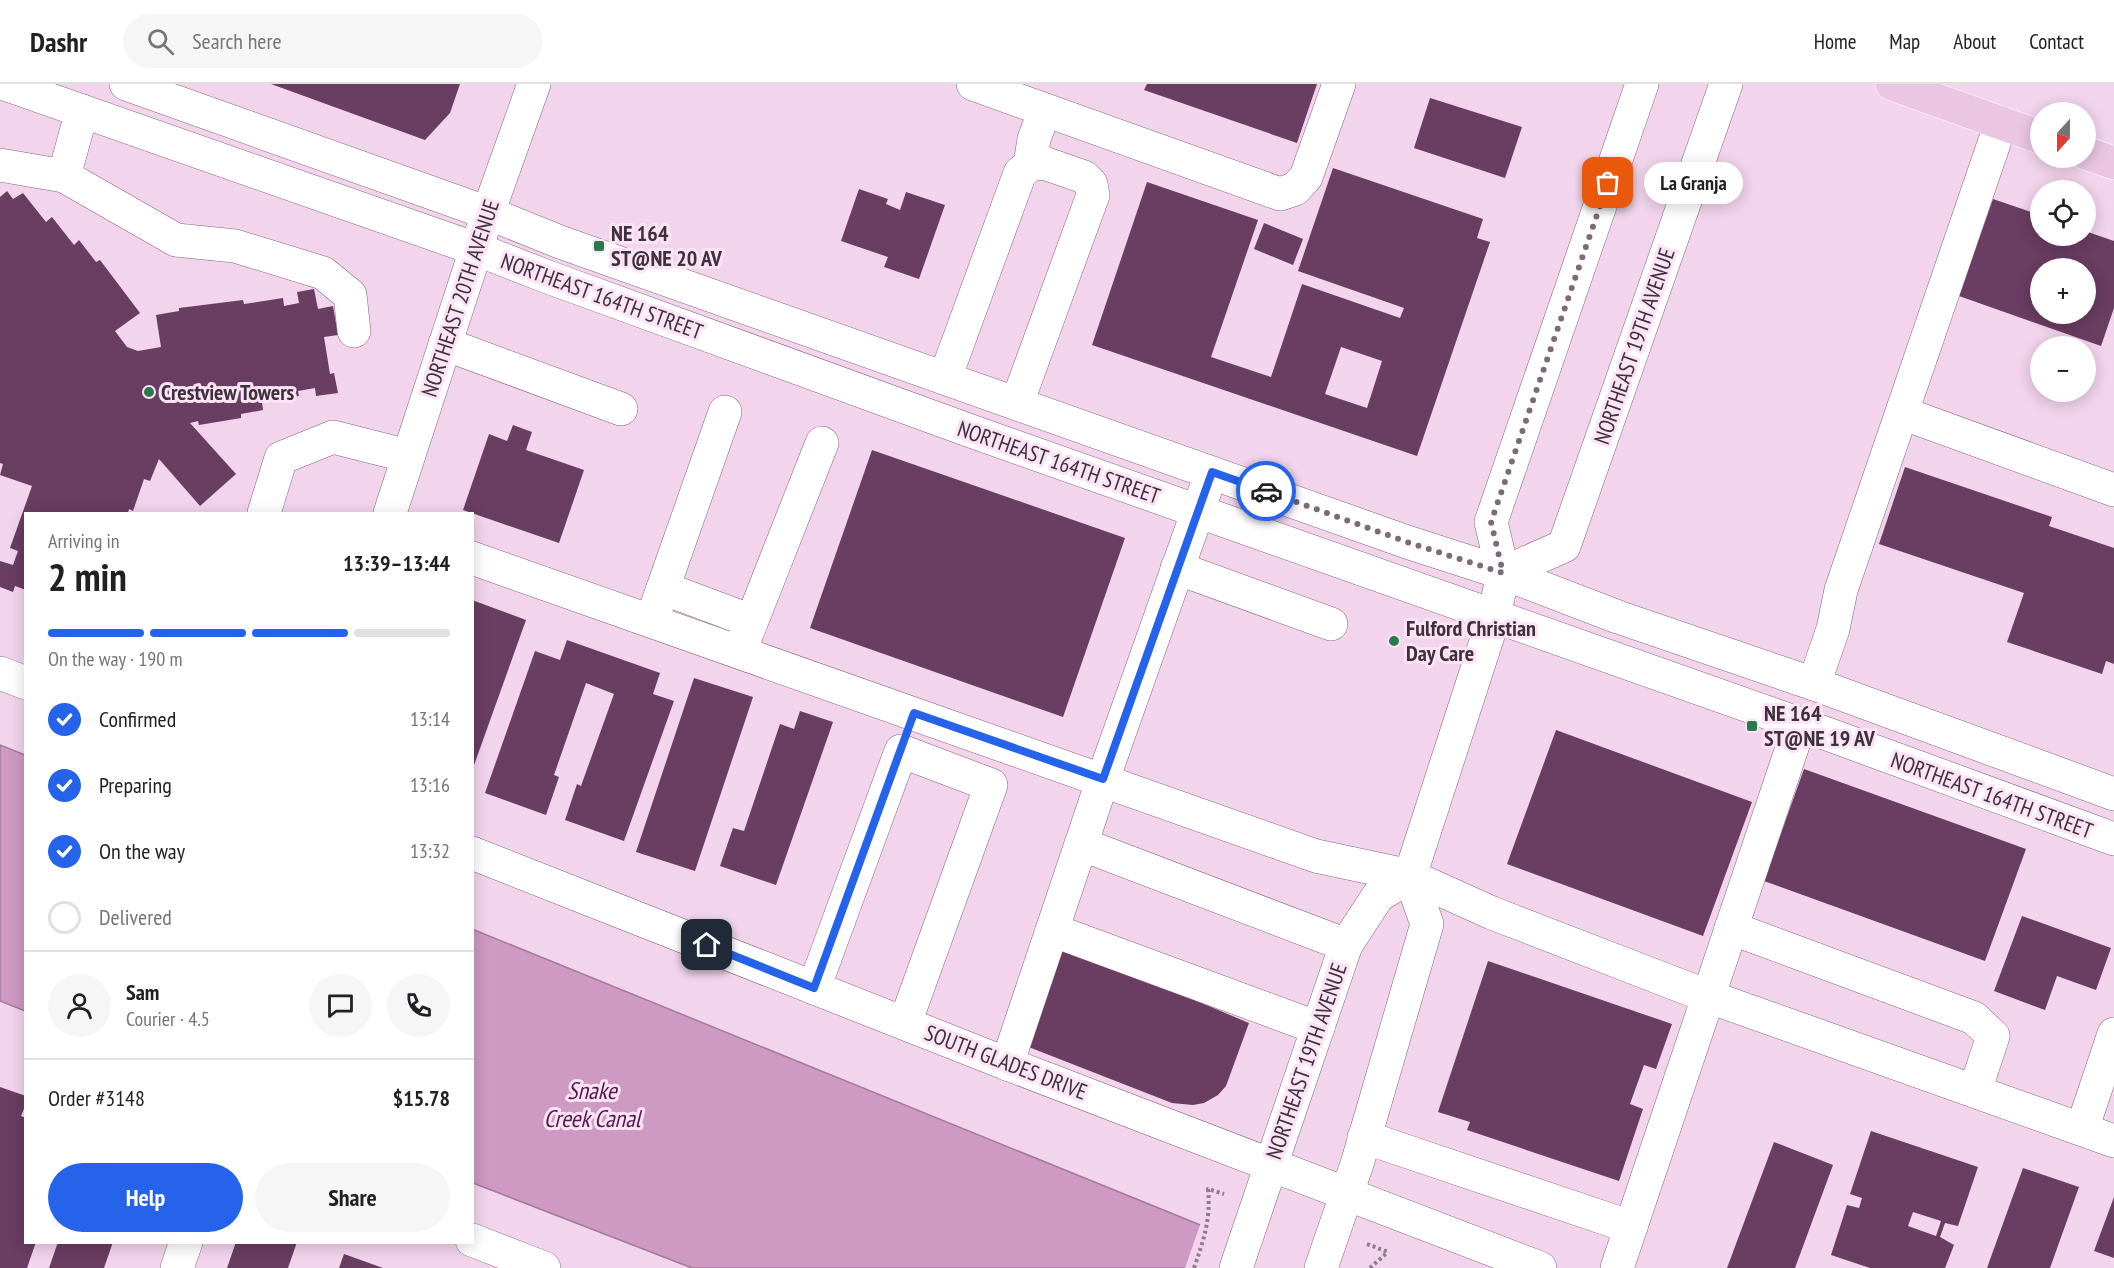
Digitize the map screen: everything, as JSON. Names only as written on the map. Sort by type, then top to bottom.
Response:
[{"type":"main road","points":[[1892,84],[2030,133]]},
{"type":"main road","points":[[2096,157],[2114,163]]},
{"type":"street","name":"NORTHEAST 164TH STREET","points":[[5,84],[476,249],[957,426],[1800,724],[2114,839]]},
{"type":"street","name":"NORTHEAST 164TH STREET","points":[[126,84],[488,213],[560,242],[1407,542],[1503,573],[1618,617],[1814,684],[2114,794]]},
{"type":"street","name":"NORTHEAST 20TH AVENUE","points":[[390,512],[488,213],[534,84]]},
{"type":"street","points":[[973,84],[1280,194],[1295,189],[1306,177],[1339,84]]},
{"type":"street","points":[[1322,1266],[1347,1193],[1427,924],[1410,876],[1494,617],[1503,573],[1491,522],[1642,84]]},
{"type":"street","name":"NORTHEAST 19TH AVENUE","points":[[1503,573],[1564,546],[1726,84]]},
{"type":"street","points":[[1030,165],[1034,139],[1045,110]]},
{"type":"street","points":[[63,176],[82,111]]},
{"type":"street","points":[[1814,684],[1833,629],[1841,590],[2001,123]]},
{"type":"street","points":[[945,378],[1020,173],[1030,165],[1044,163],[1084,177],[1091,184],[1093,195],[1017,403]]},
{"type":"street","points":[[0,165],[63,176],[176,240],[235,246],[323,273],[350,295],[354,332]]},
{"type":"street","points":[[445,344],[621,409]]},
{"type":"street","points":[[651,620],[725,412]]},
{"type":"street","points":[[1902,413],[2114,490]]},
{"type":"street","points":[[264,512],[281,458],[333,437],[408,456]]},
{"type":"street","points":[[740,651],[822,443]]},
{"type":"street","points":[[1007,1064],[1103,779],[1212,472]]},
{"type":"street","points":[[474,559],[1316,856],[1410,876],[1492,913],[1707,996],[2114,1141]]},
{"type":"street","points":[[1178,568],[1331,624]]},
{"type":"street","points":[[663,588],[751,621]]},
{"type":"street","points":[[0,673],[24,682]]},
{"type":"street","points":[[814,988],[914,713]]},
{"type":"street","points":[[1617,1268],[1800,724]]},
{"type":"street","points":[[904,1023],[1004,744]]},
{"type":"street","points":[[901,751],[991,785]]},
{"type":"street","points":[[1081,844],[1346,945]]},
{"type":"street","name":"SOUTH GLADES DRIVE","points":[[474,854],[1007,1064],[1540,1268]]},
{"type":"street","name":"NORTHEAST 19TH AVENUE","points":[[1236,1268],[1346,945],[1378,896],[1410,876]]},
{"type":"street","points":[[1731,928],[1974,1018],[1993,1036],[1975,1091]]},
{"type":"street","points":[[1052,930],[1318,1028]]},
{"type":"street","points":[[2082,1130],[2114,1034]]},
{"type":"street","points":[[1364,1137],[1630,1227]]},
{"type":"street","points":[[474,1241],[543,1268]]},
{"type":"street","points":[[177,1268],[185,1244]]},
{"type":"path","points":[[1194,1268],[1208,1223],[1210,1209],[1208,1189]]},
{"type":"path","points":[[1370,1268],[1388,1252]]},
{"type":"water","points":[[0,745],[24,755],[24,1011],[0,1001]]},
{"type":"water","name":"Snake Creek Canal","points":[[474,930],[1306,1268],[692,1268],[474,1183]]},
{"type":"pier","points":[[1201,1222],[1307,1265],[1309,1268],[1185,1268]]},
{"type":"building","points":[[271,84],[460,84],[450,113],[425,140]]},
{"type":"building","points":[[1147,84],[1317,84],[1297,143],[1144,90]]},
{"type":"building","points":[[1430,98],[1522,127],[1505,178],[1414,148]]},
{"type":"building","points":[[1333,168],[1483,219],[1477,238],[1490,242],[1417,456],[1092,345],[1147,182],[1258,220],[1211,357],[1271,377],[1302,284],[1400,318],[1404,308],[1298,271]],"holes":[[[1341,347],[1382,361],[1367,408],[1325,394]]]},
{"type":"building","points":[[859,189],[888,199],[886,204],[900,210],[906,192],[945,205],[919,279],[884,267],[888,257],[841,241]]},
{"type":"building","name":"Crestview Towers","points":[[7,191],[13,199],[23,193],[46,222],[52,217],[74,245],[79,240],[96,262],[100,260],[140,313],[115,331],[127,347],[138,351],[161,347],[156,315],[179,311],[179,308],[243,300],[244,304],[283,298],[284,306],[299,303],[297,292],[314,289],[318,309],[333,306],[338,335],[324,337],[330,374],[334,373],[338,393],[316,396],[315,388],[298,391],[299,396],[262,402],[263,410],[241,414],[241,418],[199,425],[198,421],[190,423],[236,474],[200,506],[159,459],[150,481],[144,479],[133,511],[129,509],[128,512],[24,512],[24,589],[15,586],[13,592],[0,587],[0,561],[13,565],[18,551],[10,548],[32,486],[0,475],[3,464],[0,463],[0,197]]},
{"type":"building","points":[[1993,199],[2030,212],[2030,246],[2096,246],[2096,235],[2114,241],[2114,308],[2101,346],[2096,344],[2096,336],[2073,336],[2039,324],[2096,324],[2096,258],[2030,258],[2030,321],[1959,296]]},
{"type":"building","points":[[1264,223],[1303,239],[1293,265],[1254,249]]},
{"type":"building","points":[[513,425],[532,432],[526,450],[584,470],[559,543],[463,510],[489,434],[507,441]]},
{"type":"building","points":[[872,450],[1125,538],[1063,717],[810,628]]},
{"type":"building","points":[[1905,467],[2052,517],[2049,526],[2114,548],[2114,664],[2106,661],[2102,674],[2007,642],[2024,593],[1879,544]]},
{"type":"building","points":[[474,601],[526,620],[474,765]]},
{"type":"building","points":[[567,640],[660,673],[653,694],[674,701],[624,841],[565,820],[577,784],[581,786],[614,694],[586,683],[554,775],[559,777],[546,815],[485,793],[535,651],[560,660]]},
{"type":"building","points":[[694,678],[753,697],[695,871],[636,852]]},
{"type":"building","points":[[800,711],[833,722],[776,885],[720,866],[733,828],[744,831],[780,724],[794,729]]},
{"type":"building","points":[[1556,730],[1752,802],[1703,936],[1507,864]]},
{"type":"building","points":[[1804,769],[2026,849],[1985,961],[1764,881]]},
{"type":"building","points":[[2022,916],[2111,948],[2096,990],[2057,976],[2045,1010],[1994,991]]},
{"type":"building","points":[[1064,945],[1249,1023],[1226,1086],[1218,1095],[1204,1103],[1193,1105],[1172,1103],[1026,1046]]},
{"type":"building","points":[[1488,961],[1672,1024],[1656,1069],[1644,1065],[1630,1104],[1643,1109],[1619,1181],[1467,1130],[1470,1122],[1438,1112]]},
{"type":"building","points":[[0,1087],[24,1095],[24,1109],[21,1116],[24,1117],[24,1244],[35,1244],[27,1268],[0,1268]]},
{"type":"building","points":[[1871,1131],[1978,1167],[1958,1226],[1945,1223],[1940,1237],[1954,1245],[1945,1268],[1870,1268],[1831,1255],[1847,1205],[1859,1208],[1862,1198],[1850,1194]],"holes":[[[1913,1212],[1941,1221],[1936,1236],[1908,1226]]]},
{"type":"building","points":[[1774,1142],[1833,1165],[1795,1268],[1727,1268]]},
{"type":"building","points":[[2023,1168],[2079,1187],[2050,1268],[1987,1268]]},
{"type":"building","points":[[2114,1197],[2114,1258],[2094,1251]]},
{"type":"building","points":[[57,1244],[112,1244],[104,1268],[49,1268]]},
{"type":"building","points":[[235,1244],[296,1244],[288,1268],[227,1268]]},
{"type":"building","points":[[344,1254],[383,1268],[339,1268]]},
{"type":"way so far","points":[[1266,491],[1407,542],[1503,573],[1491,522],[1608,183]]},
{"type":"place","name":"La Granja","points":[[1608,183]]},
{"type":"place","name":"NE 164 ST@NE 20 AV","points":[[599,246]]},
{"type":"place","name":"Crestview Towers","points":[[149,392]]},
{"type":"place","name":"Fulford Christian Day Care","points":[[1394,641]]},
{"type":"place","name":"NE 164 ST@NE 19 AV","points":[[1752,726]]},
{"type":"route","points":[[707,945],[814,988],[914,713],[1103,779],[1212,472],[1266,491]]}]
